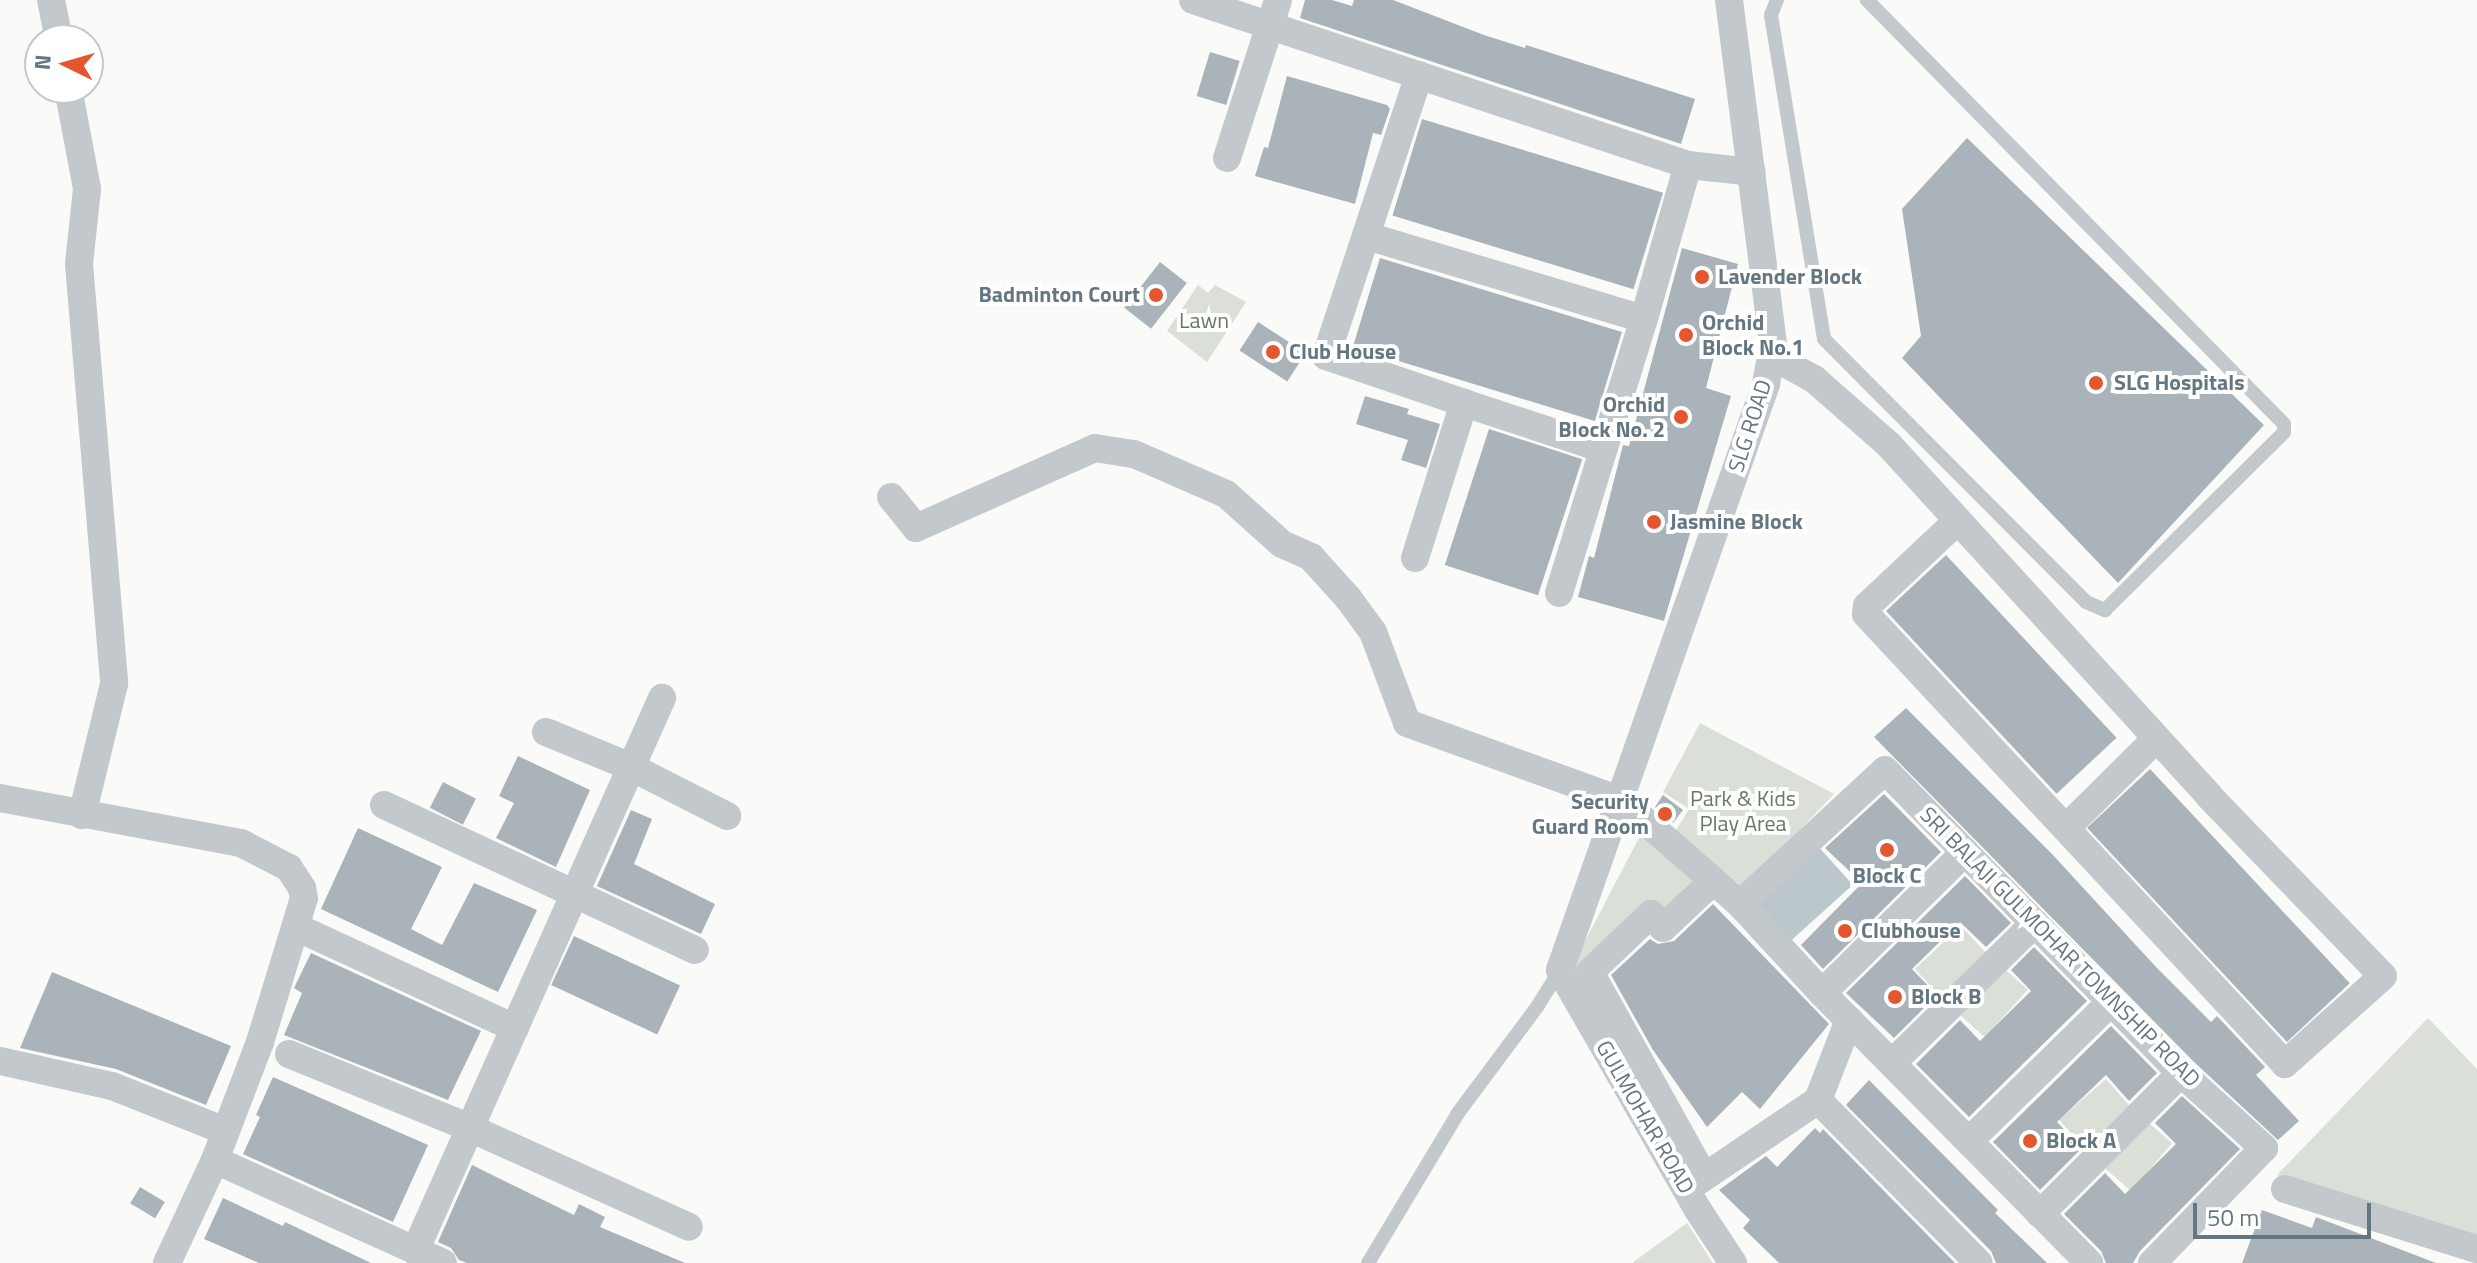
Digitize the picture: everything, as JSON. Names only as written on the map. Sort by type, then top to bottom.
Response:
[{"type":"street","points":[[51,0],[56,24]]},
{"type":"street","points":[[1193,0],[1273,12],[1419,75],[1688,165],[1752,172]]},
{"type":"street","name":"SLG ROAD","points":[[1560,970],[1761,399],[1773,345],[1729,0]]},
{"type":"street","points":[[1227,158],[1273,12]]},
{"type":"street","points":[[1419,75],[1326,356],[1604,449]]},
{"type":"street","points":[[71,104],[87,189],[79,264],[114,684],[82,815]]},
{"type":"street","points":[[1559,593],[1688,165]]},
{"type":"street","points":[[1367,236],[1644,319]]},
{"type":"street","points":[[1771,356],[1814,379],[1889,445],[2156,739],[2383,976],[2285,1064],[1866,614],[1867,606],[1956,522]]},
{"type":"street","points":[[1415,558],[1464,403]]},
{"type":"street","points":[[891,497],[916,528],[1095,448],[1134,454],[1226,494],[1282,544],[1311,557],[1373,632],[1407,723],[1622,801],[1740,904],[1822,993],[2089,1263]]},
{"type":"street","points":[[415,1251],[662,698]]},
{"type":"street","points":[[546,732],[631,767],[727,816]]},
{"type":"street","points":[[2067,827],[2156,739]]},
{"type":"street","name":"SRI BALAJI GULMOHAR TOWNSHIP ROAD","points":[[1740,904],[1885,770],[2181,1073],[2264,1148],[2152,1263]]},
{"type":"street","points":[[0,798],[241,843],[289,868],[302,888],[304,898],[260,1042],[215,1160],[167,1263]]},
{"type":"street","points":[[384,805],[695,950]]},
{"type":"street","points":[[1822,993],[1965,852]]},
{"type":"street","points":[[1713,881],[1663,928],[1651,914],[1590,972],[1695,1182],[1818,1100],[1849,1020]]},
{"type":"street","points":[[1892,1063],[2035,923]]},
{"type":"street","points":[[296,927],[515,1028]]},
{"type":"street","name":"GULMOHAR ROAD","points":[[1560,970],[1695,1182],[1733,1263]]},
{"type":"street","points":[[1969,1141],[2111,1002]]},
{"type":"street","points":[[289,1054],[470,1128],[689,1227]]},
{"type":"street","points":[[0,1061],[112,1086],[225,1131]]},
{"type":"street","points":[[2040,1214],[2181,1073]]},
{"type":"street","points":[[1818,1100],[1979,1263]]},
{"type":"street","points":[[215,1160],[443,1263]]},
{"type":"street","points":[[2285,1189],[2477,1249]]},
{"type":"lane","points":[[1777,0],[1771,15],[1824,339],[2086,602],[2094,609],[2112,607],[2284,432],[2284,424],[1867,0]]},
{"type":"lane","points":[[1368,1263],[1458,1113],[1537,1007],[1560,970]]},
{"type":"green space","name":"Lawn","points":[[1198,285],[1208,293],[1215,285],[1246,302],[1207,362],[1167,331]]},
{"type":"green space","name":"Park & Kids Play Area","points":[[1700,723],[1834,794],[1744,888],[1675,832],[1689,809],[1663,792]]},
{"type":"green space","points":[[1642,832],[1703,886],[1581,977],[1571,968]]},
{"type":"green space","points":[[1961,926],[1992,959],[1946,1002],[1915,969]]},
{"type":"green space","points":[[1998,963],[2028,990],[1985,1037],[1955,1011]]},
{"type":"green space","points":[[2428,1018],[2477,1069],[2477,1237],[2277,1175]]},
{"type":"green space","points":[[2106,1079],[2135,1112],[2088,1153],[2059,1120]]},
{"type":"green space","points":[[2142,1117],[2172,1143],[2131,1191],[2101,1165]]},
{"type":"green space","points":[[1687,1223],[1713,1263],[1632,1263]]},
{"type":"shaded area","points":[[1816,844],[1853,885],[1791,940],[1754,900]]},
{"type":"building","points":[[1305,0],[1332,0],[1352,6],[1354,0],[1393,0],[1484,35],[1525,48],[1526,45],[1695,99],[1681,144],[1300,18]]},
{"type":"building","points":[[1210,52],[1240,61],[1226,105],[1197,96]]},
{"type":"building","points":[[1287,76],[1387,105],[1390,109],[1381,135],[1373,133],[1355,204],[1255,176],[1264,147],[1268,148]]},
{"type":"building","points":[[1422,119],[1663,193],[1633,289],[1392,216]]},
{"type":"building","points":[[1967,138],[2264,425],[2118,583],[1902,358],[1921,336],[1902,209]]},
{"type":"building","points":[[1682,248],[1738,264],[1706,388],[1731,396],[1664,621],[1578,597],[1589,556],[1594,558],[1623,445],[1629,446]]},
{"type":"building","points":[[1380,258],[1622,332],[1595,421],[1353,347]]},
{"type":"building","name":"Badminton Court","points":[[1160,262],[1187,283],[1151,329],[1124,308]]},
{"type":"building","name":"Club House","points":[[1258,322],[1306,353],[1287,382],[1239,351]]},
{"type":"building","points":[[1365,396],[1409,409],[1407,414],[1440,424],[1426,468],[1401,460],[1408,440],[1356,424]]},
{"type":"building","points":[[1489,429],[1582,459],[1538,595],[1445,565]]},
{"type":"building","points":[[1946,555],[2116,738],[2057,794],[1886,611]]},
{"type":"building","points":[[1906,708],[2052,854],[2211,1022],[2217,1016],[2265,1067],[2256,1075],[2299,1121],[2278,1140],[2193,1061],[1874,737]]},
{"type":"building","points":[[518,756],[590,790],[556,867],[496,838],[514,803],[499,796]]},
{"type":"building","points":[[2150,769],[2350,983],[2287,1042],[2087,828]]},
{"type":"building","points":[[443,782],[476,799],[463,825],[430,808]]},
{"type":"building","name":"Block C","points":[[1884,794],[1941,852],[1823,969],[1801,945],[1862,883],[1825,848]]},
{"type":"building","points":[[1663,795],[1683,810],[1673,823],[1655,807]]},
{"type":"building","points":[[631,810],[652,819],[634,864],[715,904],[701,934],[597,886]]},
{"type":"building","points":[[358,828],[442,867],[411,929],[442,945],[474,883],[537,910],[498,992],[321,909]]},
{"type":"building","points":[[1965,876],[2011,923],[1986,947],[1960,922],[1912,969],[1937,995],[1894,1038],[1846,993]]},
{"type":"building","points":[[1713,904],[1829,1024],[1760,1109],[1742,1092],[1707,1127],[1653,1050],[1611,975],[1650,939],[1658,944],[1674,941]]},
{"type":"building","points":[[574,936],[680,985],[657,1034],[551,985]]},
{"type":"building","points":[[2034,947],[2087,1001],[1969,1117],[1916,1064],[1960,1020],[1980,1041],[2031,991],[2011,970]]},
{"type":"building","points":[[311,953],[481,1031],[448,1100],[284,1035],[302,993],[294,988]]},
{"type":"building","points":[[52,972],[231,1046],[206,1105],[116,1069],[20,1048]]},
{"type":"building","points":[[2111,1026],[2157,1073],[2129,1101],[2106,1075],[2057,1122],[2082,1148],[2040,1190],[1993,1142]]},
{"type":"building","points":[[273,1077],[428,1145],[393,1222],[243,1154],[260,1117],[256,1115]]},
{"type":"building","points":[[1869,1080],[1998,1210],[1995,1213],[2047,1263],[1996,1263],[1991,1251],[1846,1105]]},
{"type":"building","points":[[2182,1096],[2240,1149],[2140,1251],[2133,1263],[2106,1263],[2101,1251],[2064,1214],[2105,1173],[2125,1194],[2176,1144],[2155,1123]]},
{"type":"building","points":[[1815,1128],[1820,1133],[1823,1129],[1955,1263],[1779,1263],[1743,1228],[1750,1220],[1719,1190],[1766,1156],[1777,1167]]},
{"type":"building","points":[[472,1165],[574,1215],[579,1204],[605,1217],[600,1227],[685,1263],[467,1263],[459,1260],[451,1248],[438,1242]]},
{"type":"building","points":[[140,1187],[165,1202],[155,1218],[130,1203]]},
{"type":"building","points":[[223,1198],[283,1226],[285,1222],[371,1263],[259,1263],[204,1239]]},
{"type":"building","points":[[2262,1210],[2312,1228],[2316,1217],[2436,1263],[2242,1263]]},
{"type":"place","name":"Lavender Block","points":[[1702,277]]},
{"type":"place","name":"Badminton Court","points":[[1156,295]]},
{"type":"place","name":"Orchid Block No.1","points":[[1686,335]]},
{"type":"place","name":"Club House","points":[[1273,352]]},
{"type":"place","name":"SLG Hospitals","points":[[2096,383]]},
{"type":"place","name":"Orchid Block No. 2","points":[[1681,417]]},
{"type":"place","name":"Jasmine Block","points":[[1654,522]]},
{"type":"place","name":"Security Guard Room","points":[[1665,814]]},
{"type":"place","name":"Block C","points":[[1887,850]]},
{"type":"place","name":"Clubhouse","points":[[1845,931]]},
{"type":"place","name":"Block B","points":[[1895,997]]},
{"type":"place","name":"Block A","points":[[2030,1141]]}]
